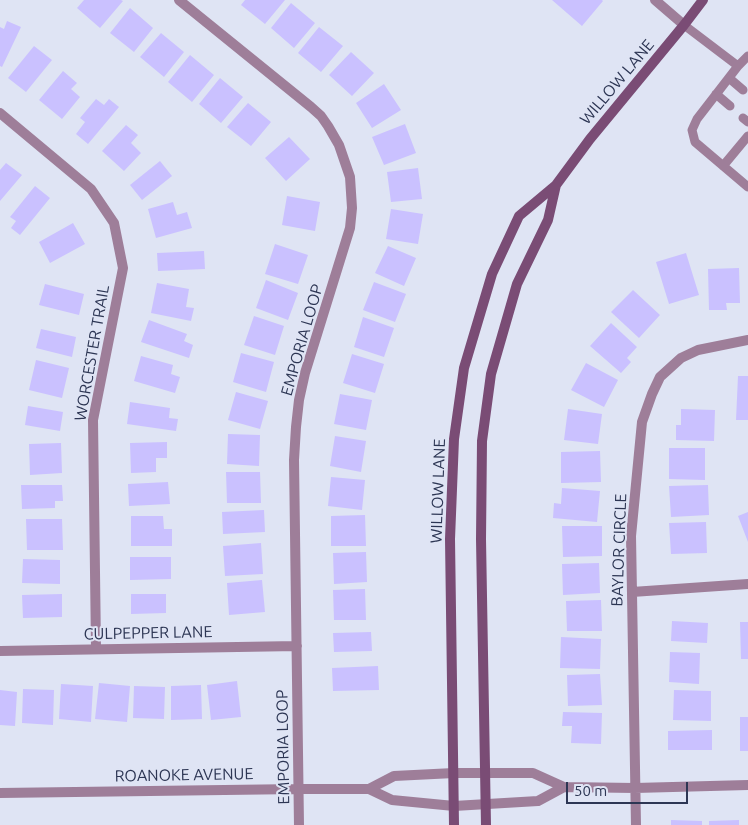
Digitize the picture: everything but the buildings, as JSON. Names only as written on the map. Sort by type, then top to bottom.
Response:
[{"type":"street","name":"EMPORIA LOOP","points":[[179,0],[321,116],[339,145],[350,177],[352,208],[348,234],[305,373],[297,413],[294,460],[299,825]]},
{"type":"street","points":[[655,0],[684,25]]},
{"type":"street","name":"WILLOW LANE","points":[[454,825],[450,539],[454,439],[464,368],[492,274],[519,216],[556,185],[590,139],[703,0]]},
{"type":"street","name":"WORCESTER TRAIL","points":[[0,113],[91,189],[114,223],[123,268],[93,420],[96,648]]},
{"type":"street","name":"WILLOW LANE","points":[[486,825],[481,539],[482,441],[491,374],[517,284],[548,220],[556,185]]},
{"type":"street","name":"BAYLOR CIRCLE","points":[[636,825],[631,536],[642,422],[660,377],[681,358],[698,350],[748,340]]},
{"type":"street","points":[[632,592],[748,584]]},
{"type":"street","name":"CULPEPPER LANE","points":[[0,651],[296,646]]},
{"type":"street","name":"ROANOKE AVENUE","points":[[369,789],[394,776],[454,773],[533,773],[564,787]]},
{"type":"street","points":[[564,787],[748,786]]},
{"type":"street","name":"ROANOKE AVENUE","points":[[0,793],[369,789],[392,800],[454,806],[538,801],[564,787]]},
{"type":"lane","points":[[684,25],[744,62],[716,94],[697,119],[692,130],[695,142],[748,187]]},
{"type":"lane","points":[[729,78],[743,90]]},
{"type":"lane","points":[[716,94],[730,106]]},
{"type":"lane","points":[[723,166],[748,136]]}]
